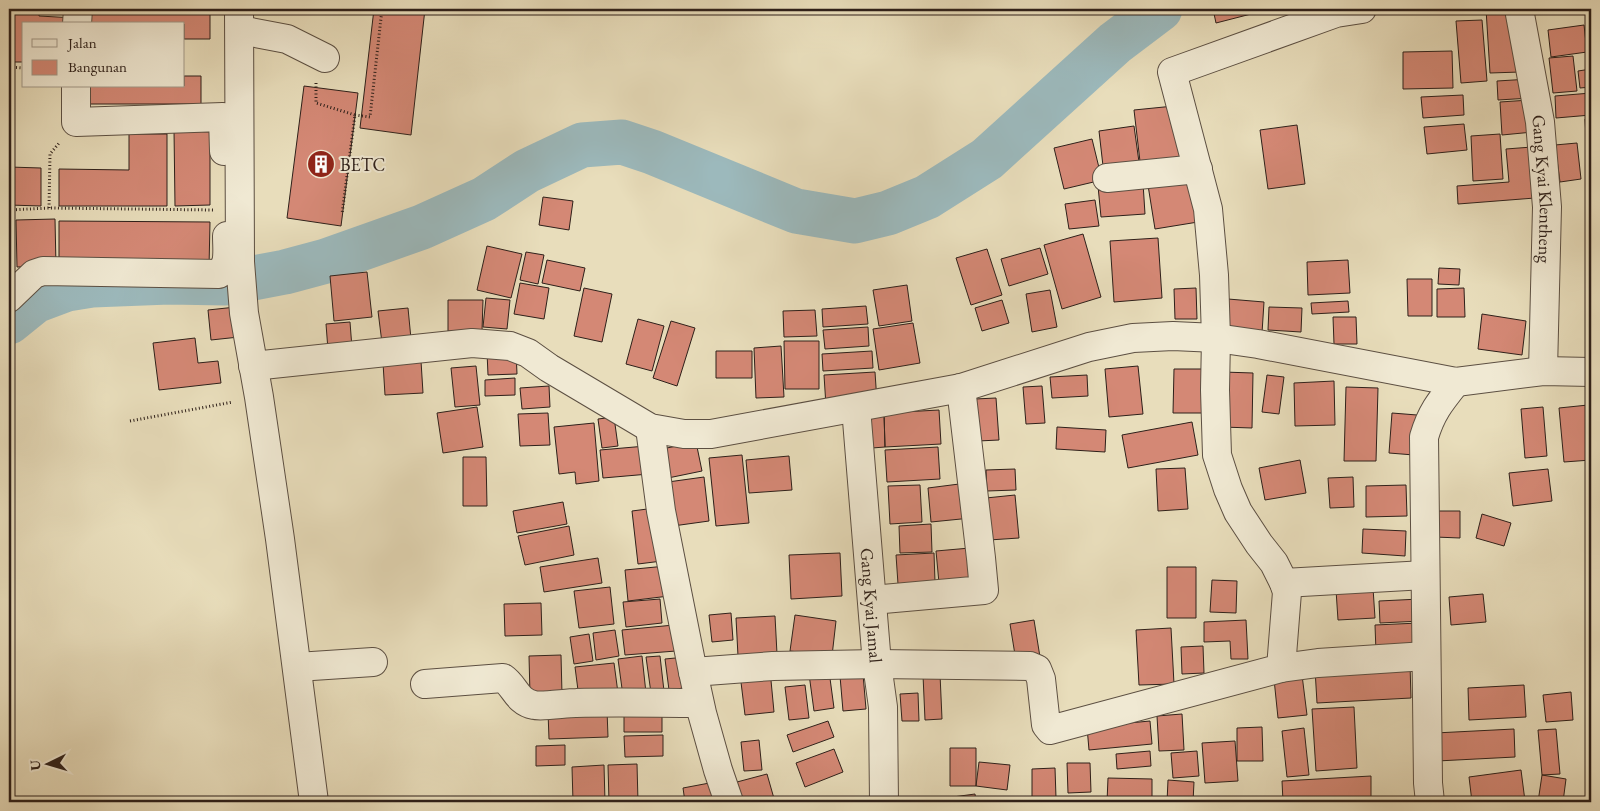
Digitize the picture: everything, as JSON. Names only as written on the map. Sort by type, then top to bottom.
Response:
[{"type":"street","points":[[77,22],[78,9]]},
{"type":"street","points":[[1282,668],[1287,592],[1274,564],[1238,512],[1217,455],[1214,275],[1208,209],[1172,72],[1336,13],[1362,9]]},
{"type":"street","name":"Gang Kyai Klentheng","points":[[1519,9],[1540,122],[1547,207],[1543,372]]},
{"type":"street","points":[[314,802],[259,397],[244,313],[240,262],[239,19],[320,55]]},
{"type":"street","points":[[9,298],[34,274],[43,271],[219,274],[224,270],[227,260],[222,117],[76,122],[76,88]]},
{"type":"street","points":[[1107,178],[1198,169]]},
{"type":"street","points":[[253,366],[472,343],[510,346],[528,353],[549,368],[650,428],[684,434],[711,434],[961,388],[1089,347],[1133,338],[1173,336],[1216,338],[1258,344],[1456,382],[1543,372],[1591,372]]},
{"type":"street","points":[[1430,802],[1428,783],[1424,437],[1428,421],[1436,407],[1456,382]]},
{"type":"street","points":[[872,600],[984,590],[961,388]]},
{"type":"street","name":"Gang Kyai Jamal","points":[[856,408],[877,664],[883,707],[884,802]]},
{"type":"street","points":[[650,428],[661,511],[693,672],[718,770],[729,802]]},
{"type":"street","points":[[1284,583],[1425,575]]},
{"type":"street","points":[[693,672],[773,666],[877,664],[1030,666],[1037,669],[1041,679],[1046,725],[1050,730],[1282,668],[1318,663],[1426,656]]},
{"type":"street","points":[[297,667],[373,662]]},
{"type":"street","points":[[425,684],[503,678],[510,682],[521,699],[534,705],[629,702],[700,703]]},
{"type":"path","points":[[320,55],[316,103],[355,115],[370,117],[382,9]]},
{"type":"path","points":[[9,67],[22,68]]},
{"type":"path","points":[[342,214],[355,115]]},
{"type":"path","points":[[49,208],[50,154],[76,122]]},
{"type":"path","points":[[9,210],[49,208],[226,210]]},
{"type":"path","points":[[130,420],[259,397]]},
{"type":"building","points":[[9,9],[39,9],[39,16],[75,18],[75,22],[22,22],[22,62],[9,62]]},
{"type":"building","points":[[79,9],[210,9],[210,39],[185,39],[185,22],[79,22]]},
{"type":"building","points":[[374,9],[425,9],[411,135],[360,128]]},
{"type":"building","points":[[1213,9],[1250,9],[1251,14],[1216,23]]},
{"type":"building","points":[[1486,9],[1516,9],[1520,72],[1490,73]]},
{"type":"building","points":[[1482,20],[1487,81],[1461,83],[1456,21]]},
{"type":"building","points":[[1584,25],[1587,52],[1551,57],[1548,30]]},
{"type":"building","points":[[1452,51],[1453,88],[1403,89],[1403,52]]},
{"type":"building","points":[[1573,56],[1577,91],[1553,93],[1549,58]]},
{"type":"building","points":[[1591,69],[1591,87],[1580,88],[1578,71]]},
{"type":"building","points":[[185,76],[201,76],[201,104],[79,104],[79,88],[185,88]]},
{"type":"building","points":[[1530,79],[1531,98],[1498,100],[1497,81]]},
{"type":"building","name":"BETC","points":[[304,86],[358,93],[341,226],[287,218]]},
{"type":"building","points":[[1591,93],[1591,115],[1556,118],[1555,96]]},
{"type":"building","points":[[1463,95],[1464,115],[1423,118],[1421,97]]},
{"type":"building","points":[[1530,100],[1533,132],[1502,135],[1500,102]]},
{"type":"building","points":[[1174,106],[1182,165],[1141,170],[1134,110]]},
{"type":"building","points":[[1585,119],[1591,119],[1591,137],[1586,137]]},
{"type":"building","points":[[1464,124],[1467,150],[1427,154],[1424,127]]},
{"type":"building","points":[[1297,125],[1305,184],[1268,189],[1260,130]]},
{"type":"building","points":[[1134,126],[1139,162],[1103,166],[1099,131]]},
{"type":"building","points":[[174,130],[210,130],[210,205],[175,206]]},
{"type":"building","points":[[129,134],[167,134],[167,206],[59,206],[59,169],[129,170]]},
{"type":"building","points":[[1500,134],[1503,179],[1473,181],[1471,136]]},
{"type":"building","points":[[1092,139],[1102,180],[1064,189],[1054,148]]},
{"type":"building","points":[[1577,143],[1581,179],[1560,182],[1555,145]]},
{"type":"building","points":[[1532,147],[1535,198],[1458,204],[1457,186],[1509,182],[1506,149]]},
{"type":"building","points":[[9,167],[41,168],[41,206],[9,205]]},
{"type":"building","points":[[1190,172],[1198,222],[1155,229],[1147,179]]},
{"type":"building","points":[[1143,183],[1145,214],[1101,217],[1098,186]]},
{"type":"building","points":[[543,197],[573,201],[569,230],[539,225]]},
{"type":"building","points":[[1095,200],[1099,226],[1069,229],[1065,204]]},
{"type":"building","points":[[55,219],[56,266],[17,267],[16,220]]},
{"type":"building","points":[[59,221],[210,222],[209,268],[59,267]]},
{"type":"building","points":[[10,222],[10,270],[9,270]]},
{"type":"building","points":[[1083,234],[1101,297],[1062,309],[1044,245]]},
{"type":"building","points":[[1158,238],[1162,298],[1114,302],[1110,241]]},
{"type":"building","points":[[487,246],[522,254],[511,298],[477,290]]},
{"type":"building","points":[[1040,248],[1048,274],[1009,286],[1001,259]]},
{"type":"building","points":[[987,249],[1002,295],[971,305],[956,258]]},
{"type":"building","points":[[526,252],[544,255],[538,284],[520,280]]},
{"type":"building","points":[[547,260],[585,268],[580,291],[542,283]]},
{"type":"building","points":[[1348,260],[1350,293],[1308,295],[1307,262]]},
{"type":"building","points":[[1439,268],[1460,269],[1459,285],[1438,284]]},
{"type":"building","points":[[367,272],[372,317],[334,321],[330,276]]},
{"type":"building","points":[[1407,279],[1432,279],[1432,316],[1408,316]]},
{"type":"building","points":[[520,283],[549,288],[544,319],[514,314]]},
{"type":"building","points":[[907,285],[912,321],[879,326],[873,290]]},
{"type":"building","points":[[584,288],[612,294],[602,342],[574,336]]},
{"type":"building","points":[[1196,288],[1197,319],[1175,319],[1174,289]]},
{"type":"building","points":[[1464,288],[1465,317],[1437,317],[1437,289]]},
{"type":"building","points":[[1050,290],[1057,327],[1032,332],[1026,294]]},
{"type":"building","points":[[486,298],[510,300],[507,329],[483,327]]},
{"type":"building","points":[[1228,299],[1264,302],[1262,333],[1226,330]]},
{"type":"building","points":[[448,300],[483,300],[482,331],[448,331]]},
{"type":"building","points":[[1002,300],[1009,323],[982,331],[975,308]]},
{"type":"building","points":[[1348,301],[1349,312],[1312,314],[1311,303]]},
{"type":"building","points":[[866,306],[868,324],[823,327],[822,309]]},
{"type":"building","points":[[236,307],[239,337],[211,340],[208,310]]},
{"type":"building","points":[[1269,307],[1302,308],[1301,332],[1268,330]]},
{"type":"building","points":[[408,308],[411,339],[382,343],[378,311]]},
{"type":"building","points":[[815,310],[817,336],[784,337],[783,311]]},
{"type":"building","points":[[1482,314],[1526,321],[1522,355],[1478,349]]},
{"type":"building","points":[[1333,317],[1356,317],[1357,344],[1334,344]]},
{"type":"building","points":[[638,319],[664,326],[652,371],[626,364]]},
{"type":"building","points":[[671,321],[695,328],[677,386],[653,378]]},
{"type":"building","points":[[350,322],[352,348],[328,350],[326,324]]},
{"type":"building","points":[[913,323],[920,363],[879,370],[873,329]]},
{"type":"building","points":[[868,327],[869,346],[825,349],[823,330]]},
{"type":"building","points":[[195,338],[198,363],[218,361],[221,383],[159,390],[153,343]]},
{"type":"building","points":[[784,341],[819,341],[819,389],[785,389]]},
{"type":"building","points":[[781,346],[784,397],[756,398],[754,348]]},
{"type":"building","points":[[516,351],[517,374],[488,375],[487,352]]},
{"type":"building","points":[[716,351],[752,351],[752,378],[716,378]]},
{"type":"building","points":[[872,351],[873,368],[823,371],[822,354]]},
{"type":"building","points":[[421,361],[423,393],[385,395],[383,363]]},
{"type":"building","points":[[476,366],[480,405],[455,407],[451,368]]},
{"type":"building","points":[[1138,366],[1143,414],[1109,417],[1105,369]]},
{"type":"building","points":[[1174,369],[1204,369],[1203,413],[1173,413]]},
{"type":"building","points":[[875,372],[877,402],[826,406],[824,375]]},
{"type":"building","points":[[1223,372],[1253,373],[1252,428],[1222,427]]},
{"type":"building","points":[[1087,375],[1088,396],[1052,398],[1050,377]]},
{"type":"building","points":[[1267,375],[1284,377],[1279,414],[1262,412]]},
{"type":"building","points":[[515,378],[515,395],[485,396],[485,380]]},
{"type":"building","points":[[1334,381],[1335,425],[1295,426],[1294,383]]},
{"type":"building","points":[[549,386],[550,407],[522,409],[520,388]]},
{"type":"building","points":[[1042,386],[1045,423],[1026,424],[1023,387]]},
{"type":"building","points":[[1346,387],[1378,388],[1376,461],[1344,461]]},
{"type":"building","points":[[996,398],[999,440],[978,441],[975,399]]},
{"type":"building","points":[[1588,405],[1591,460],[1564,462],[1559,408]]},
{"type":"building","points":[[477,407],[483,447],[443,453],[437,413]]},
{"type":"building","points":[[1543,407],[1547,456],[1525,458],[1521,409]]},
{"type":"building","points":[[939,410],[941,444],[885,447],[884,413]]},
{"type":"building","points":[[548,413],[550,445],[520,446],[518,414]]},
{"type":"building","points":[[884,413],[885,447],[872,448],[871,414]]},
{"type":"building","points":[[1392,413],[1417,415],[1414,455],[1389,453]]},
{"type":"building","points":[[614,417],[618,446],[602,448],[598,419]]},
{"type":"building","points":[[1192,422],[1198,455],[1128,468],[1122,435]]},
{"type":"building","points":[[594,423],[599,481],[576,484],[575,472],[559,474],[554,427]]},
{"type":"building","points":[[1057,427],[1106,430],[1105,452],[1056,449]]},
{"type":"building","points":[[696,442],[702,471],[668,478],[662,449]]},
{"type":"building","points":[[646,446],[649,474],[603,478],[600,450]]},
{"type":"building","points":[[938,447],[940,479],[887,482],[885,450]]},
{"type":"building","points":[[742,455],[749,523],[716,526],[709,458]]},
{"type":"building","points":[[789,456],[792,490],[749,493],[746,460]]},
{"type":"building","points":[[463,457],[486,457],[487,506],[463,506]]},
{"type":"building","points":[[1300,460],[1306,493],[1265,500],[1259,468]]},
{"type":"building","points":[[1185,468],[1188,509],[1158,511],[1156,469]]},
{"type":"building","points":[[1015,469],[1016,490],[987,491],[986,470]]},
{"type":"building","points":[[1548,469],[1552,501],[1513,506],[1509,473]]},
{"type":"building","points":[[704,477],[709,521],[673,526],[668,482]]},
{"type":"building","points":[[1353,477],[1354,507],[1330,508],[1328,478]]},
{"type":"building","points":[[967,483],[971,518],[931,522],[928,488]]},
{"type":"building","points":[[920,485],[922,522],[890,524],[888,486]]},
{"type":"building","points":[[1406,485],[1407,516],[1366,517],[1366,486]]},
{"type":"building","points":[[1015,495],[1019,538],[989,540],[986,498]]},
{"type":"building","points":[[563,502],[567,524],[517,533],[513,511]]},
{"type":"building","points":[[655,508],[662,561],[638,564],[632,511]]},
{"type":"building","points":[[1436,511],[1460,511],[1460,538],[1435,537]]},
{"type":"building","points":[[1482,514],[1511,523],[1504,546],[1476,538]]},
{"type":"building","points":[[931,524],[932,552],[900,553],[899,526]]},
{"type":"building","points":[[569,526],[574,555],[525,565],[518,536]]},
{"type":"building","points":[[1363,529],[1406,531],[1405,556],[1362,553]]},
{"type":"building","points":[[970,548],[973,580],[939,583],[936,551]]},
{"type":"building","points":[[840,553],[842,596],[791,599],[789,555]]},
{"type":"building","points":[[934,553],[935,582],[898,584],[896,555]]},
{"type":"building","points":[[598,558],[602,583],[544,592],[540,567]]},
{"type":"building","points":[[666,566],[669,596],[628,601],[625,570]]},
{"type":"building","points":[[1167,567],[1196,567],[1196,618],[1167,618]]},
{"type":"building","points":[[1212,580],[1237,581],[1236,613],[1210,612]]},
{"type":"building","points":[[610,587],[614,624],[579,628],[574,591]]},
{"type":"building","points":[[1373,588],[1375,618],[1338,620],[1336,590]]},
{"type":"building","points":[[1483,594],[1486,622],[1451,625],[1449,597]]},
{"type":"building","points":[[660,599],[662,623],[626,627],[623,602]]},
{"type":"building","points":[[1420,599],[1421,621],[1380,623],[1379,601]]},
{"type":"building","points":[[541,603],[542,635],[505,636],[504,604]]},
{"type":"building","points":[[731,613],[733,640],[712,642],[709,615]]},
{"type":"building","points":[[795,615],[836,621],[832,656],[790,651]]},
{"type":"building","points":[[775,616],[777,654],[738,656],[736,618]]},
{"type":"building","points":[[1034,620],[1040,657],[1016,661],[1010,624]]},
{"type":"building","points":[[1246,620],[1248,659],[1231,659],[1230,641],[1204,642],[1204,622]]},
{"type":"building","points":[[1419,623],[1420,649],[1376,652],[1375,625]]},
{"type":"building","points":[[674,625],[676,651],[625,655],[622,630]]},
{"type":"building","points":[[1171,628],[1174,684],[1139,685],[1136,630]]},
{"type":"building","points":[[615,630],[619,656],[596,660],[593,633]]},
{"type":"building","points":[[589,634],[593,661],[574,664],[570,637]]},
{"type":"building","points":[[1203,646],[1204,673],[1182,674],[1181,647]]},
{"type":"building","points":[[561,655],[562,694],[530,695],[529,656]]},
{"type":"building","points":[[642,656],[646,693],[623,696],[618,659]]},
{"type":"building","points":[[660,656],[664,691],[651,693],[646,657]]},
{"type":"building","points":[[686,657],[690,687],[669,690],[665,659]]},
{"type":"building","points":[[614,663],[618,693],[579,698],[575,667]]},
{"type":"building","points":[[1410,665],[1411,698],[1317,703],[1315,669]]},
{"type":"building","points":[[770,670],[774,712],[745,715],[740,674]]},
{"type":"building","points":[[829,671],[834,708],[814,711],[809,674]]},
{"type":"building","points":[[863,674],[866,709],[843,711],[840,676]]},
{"type":"building","points":[[940,674],[942,719],[925,720],[923,675]]},
{"type":"building","points":[[1302,675],[1307,715],[1278,718],[1274,679]]},
{"type":"building","points":[[805,685],[809,718],[789,720],[785,687]]},
{"type":"building","points":[[1524,685],[1526,717],[1469,720],[1468,688]]},
{"type":"building","points":[[1571,692],[1573,720],[1546,722],[1543,695]]},
{"type":"building","points":[[918,693],[919,721],[902,721],[900,694]]},
{"type":"building","points":[[662,707],[662,732],[624,732],[624,708]]},
{"type":"building","points":[[1354,707],[1357,768],[1316,771],[1312,709]]},
{"type":"building","points":[[607,710],[608,737],[549,739],[548,712]]},
{"type":"building","points":[[1182,714],[1184,750],[1159,751],[1157,716]]},
{"type":"building","points":[[828,721],[834,737],[793,752],[787,735]]},
{"type":"building","points":[[1150,721],[1152,744],[1089,750],[1087,727]]},
{"type":"building","points":[[1262,727],[1263,761],[1237,761],[1237,728]]},
{"type":"building","points":[[1304,728],[1309,775],[1287,777],[1282,731]]},
{"type":"building","points":[[1514,729],[1515,757],[1437,761],[1435,733]]},
{"type":"building","points":[[1556,729],[1560,774],[1542,775],[1538,730]]},
{"type":"building","points":[[663,735],[663,756],[625,757],[624,736]]},
{"type":"building","points":[[759,740],[762,770],[744,771],[741,742]]},
{"type":"building","points":[[1235,741],[1238,781],[1205,783],[1202,743]]},
{"type":"building","points":[[565,745],[565,765],[536,766],[536,746]]},
{"type":"building","points":[[950,748],[976,748],[976,786],[950,786]]},
{"type":"building","points":[[834,749],[843,772],[805,787],[796,763]]},
{"type":"building","points":[[1150,751],[1151,766],[1117,769],[1116,754]]},
{"type":"building","points":[[1197,751],[1199,776],[1173,778],[1171,753]]},
{"type":"building","points":[[979,762],[1010,765],[1007,790],[976,786]]},
{"type":"building","points":[[1067,763],[1090,763],[1091,792],[1068,793]]},
{"type":"building","points":[[637,764],[638,802],[609,802],[608,765]]},
{"type":"building","points":[[604,765],[605,802],[573,802],[572,767]]},
{"type":"building","points":[[1055,768],[1056,798],[1032,799],[1032,769]]},
{"type":"building","points":[[1521,770],[1525,801],[1472,802],[1469,777]]},
{"type":"building","points":[[767,774],[775,802],[742,802],[737,782]]},
{"type":"building","points":[[1542,775],[1566,779],[1563,802],[1538,802]]},
{"type":"building","points":[[1371,776],[1371,799],[1283,802],[1282,781]]},
{"type":"building","points":[[1108,778],[1152,779],[1152,802],[1107,802]]},
{"type":"building","points":[[1168,780],[1194,782],[1193,802],[1167,802]]},
{"type":"building","points":[[720,781],[724,802],[685,802],[683,788]]},
{"type":"building","points":[[975,794],[976,802],[938,802],[938,799]]},
{"type":"waterway","points":[[9,322],[35,301],[67,289],[92,285],[169,282],[226,283],[285,272],[326,261],[422,227],[484,199],[527,171],[582,145],[622,142],[652,152],[796,211],[855,221],[888,213],[927,197],[987,159],[1115,43],[1160,9]]},
{"type":"place","name":"BETC","points":[[321,164]]}]
